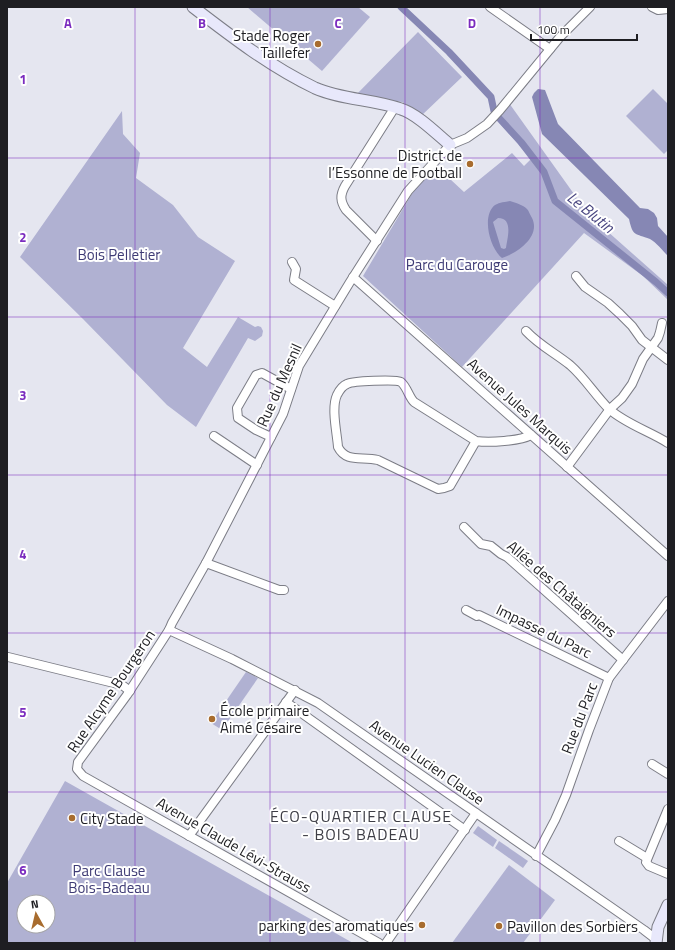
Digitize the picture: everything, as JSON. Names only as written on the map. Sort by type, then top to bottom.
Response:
[{"type":"street","points":[[194,7],[270,63],[316,88],[344,97],[402,109],[418,119],[450,145],[467,138],[487,124],[560,37],[590,7]]},
{"type":"street","points":[[490,7],[550,49]]},
{"type":"street","points":[[652,7],[658,10],[668,9]]},
{"type":"street","points":[[376,241],[346,210],[342,204],[341,196],[345,186],[395,107]]},
{"type":"street","name":"Rue du Mesnil","points":[[169,630],[206,564],[283,414],[299,366],[353,277],[408,191],[450,145]]},
{"type":"street","points":[[292,262],[296,269],[294,280],[335,306]]},
{"type":"street","points":[[576,276],[585,287],[608,303],[620,314],[632,326],[642,340],[668,360]]},
{"type":"street","name":"Avenue Jules Marquis","points":[[353,277],[668,556]]},
{"type":"street","points":[[567,467],[610,410],[622,398],[632,384],[643,359],[652,348],[660,332],[662,323]]},
{"type":"street","points":[[526,332],[536,342],[559,357],[580,375],[610,410],[624,420],[668,443]]},
{"type":"street","points":[[271,437],[256,430],[238,418],[237,408],[256,375],[259,373],[262,373],[291,389]]},
{"type":"street","points":[[476,441],[450,486],[438,489],[378,460],[348,457],[341,454],[338,447],[334,403],[337,394],[342,387],[349,383],[392,380],[399,381],[404,385],[414,402],[476,441],[483,442],[514,439],[531,435]]},
{"type":"street","points":[[214,436],[257,465]]},
{"type":"street","name":"Allée des Châtaigniers","points":[[464,528],[481,544],[491,546],[507,557],[623,660]]},
{"type":"street","points":[[206,564],[279,590],[284,590]]},
{"type":"street","name":"Rue du Parc","points":[[536,856],[566,795],[609,678],[668,602]]},
{"type":"street","name":"Impasse du Parc","points":[[466,610],[477,616],[480,615],[609,678]]},
{"type":"street","name":"Avenue Lucien Clause","points":[[169,630],[232,659],[318,703],[476,813],[656,942]]},
{"type":"street","name":"Rue Alcyme Bourgeron","points":[[77,769],[78,762],[130,691],[169,630]]},
{"type":"street","points":[[8,657],[122,685],[130,691]]},
{"type":"street","points":[[189,836],[295,690]]},
{"type":"street","points":[[286,702],[465,830]]},
{"type":"street","points":[[652,764],[668,774]]},
{"type":"street","name":"Avenue Claude Lévi-Strauss","points":[[77,769],[83,776],[379,943]]},
{"type":"street","points":[[668,809],[646,862],[648,866],[668,874]]},
{"type":"street","points":[[386,943],[476,813]]},
{"type":"street","points":[[618,841],[647,858]]},
{"type":"street","points":[[656,942],[658,927],[668,905]]},
{"type":"green space","name":"Stade Roger Taillefer","points":[[247,7],[358,7],[370,17],[322,71]]},
{"type":"green space","points":[[418,32],[462,77],[421,116],[411,107],[402,102],[353,98]]},
{"type":"green space","points":[[653,89],[668,104],[668,150],[664,154],[626,116]]},
{"type":"green space","name":"Parc du Carouge","points":[[509,103],[589,215],[668,285],[668,300],[643,276],[584,233],[462,367],[363,276],[413,192],[436,166],[464,192],[512,153],[524,166],[531,159],[496,119]]},
{"type":"green space","name":"Bois Pelletier","points":[[122,111],[123,134],[140,153],[136,178],[173,205],[198,237],[235,261],[183,348],[207,367],[238,317],[255,327],[261,327],[263,331],[262,336],[255,341],[248,338],[196,427],[167,405],[20,257]]},
{"type":"green space","points":[[246,672],[258,678],[222,730],[211,723]]},
{"type":"green space","name":"Parc Clause Bois-Badeau","points":[[65,781],[353,943],[7,943],[7,883]]},
{"type":"green space","points":[[478,826],[497,840],[493,847],[473,833]]},
{"type":"green space","points":[[499,841],[528,861],[523,868],[495,848]]},
{"type":"green space","points":[[509,865],[555,900],[523,943],[452,943]]},
{"type":"shaded area","points":[[538,89],[545,90],[558,124],[640,208],[648,209],[654,213],[657,218],[658,226],[668,237],[668,256],[652,240],[635,234],[629,219],[542,134],[532,97]]},
{"type":"shaded area","points":[[510,201],[524,206],[527,209],[534,225],[531,237],[526,243],[515,252],[502,258],[498,254],[491,240],[488,217],[495,205]],"holes":[[[498,218],[503,219],[508,225],[506,248],[504,249],[501,248],[493,222]]]},
{"type":"waterway","name":"Le Blutin","points":[[401,7],[449,52],[491,97],[494,111]]},
{"type":"waterway","name":"Le Blutin","points":[[499,118],[521,142],[544,172],[555,201],[668,293]]},
{"type":"place","name":"Stade Roger Taillefer","points":[[318,44]]},
{"type":"place","name":"District de l’Essonne de Football","points":[[470,164]]},
{"type":"place","name":"École primaire Aimé Césaire","points":[[212,719]]},
{"type":"place","name":"City Stade","points":[[72,818]]},
{"type":"place","name":"parking des aromatiques","points":[[422,925]]},
{"type":"place","name":"Pavillon des Sorbiers","points":[[499,926]]},
{"type":"district","name":"ÉCO-QUARTIER CLAUSE - BOIS BADEAU","points":[[361,825]]}]
